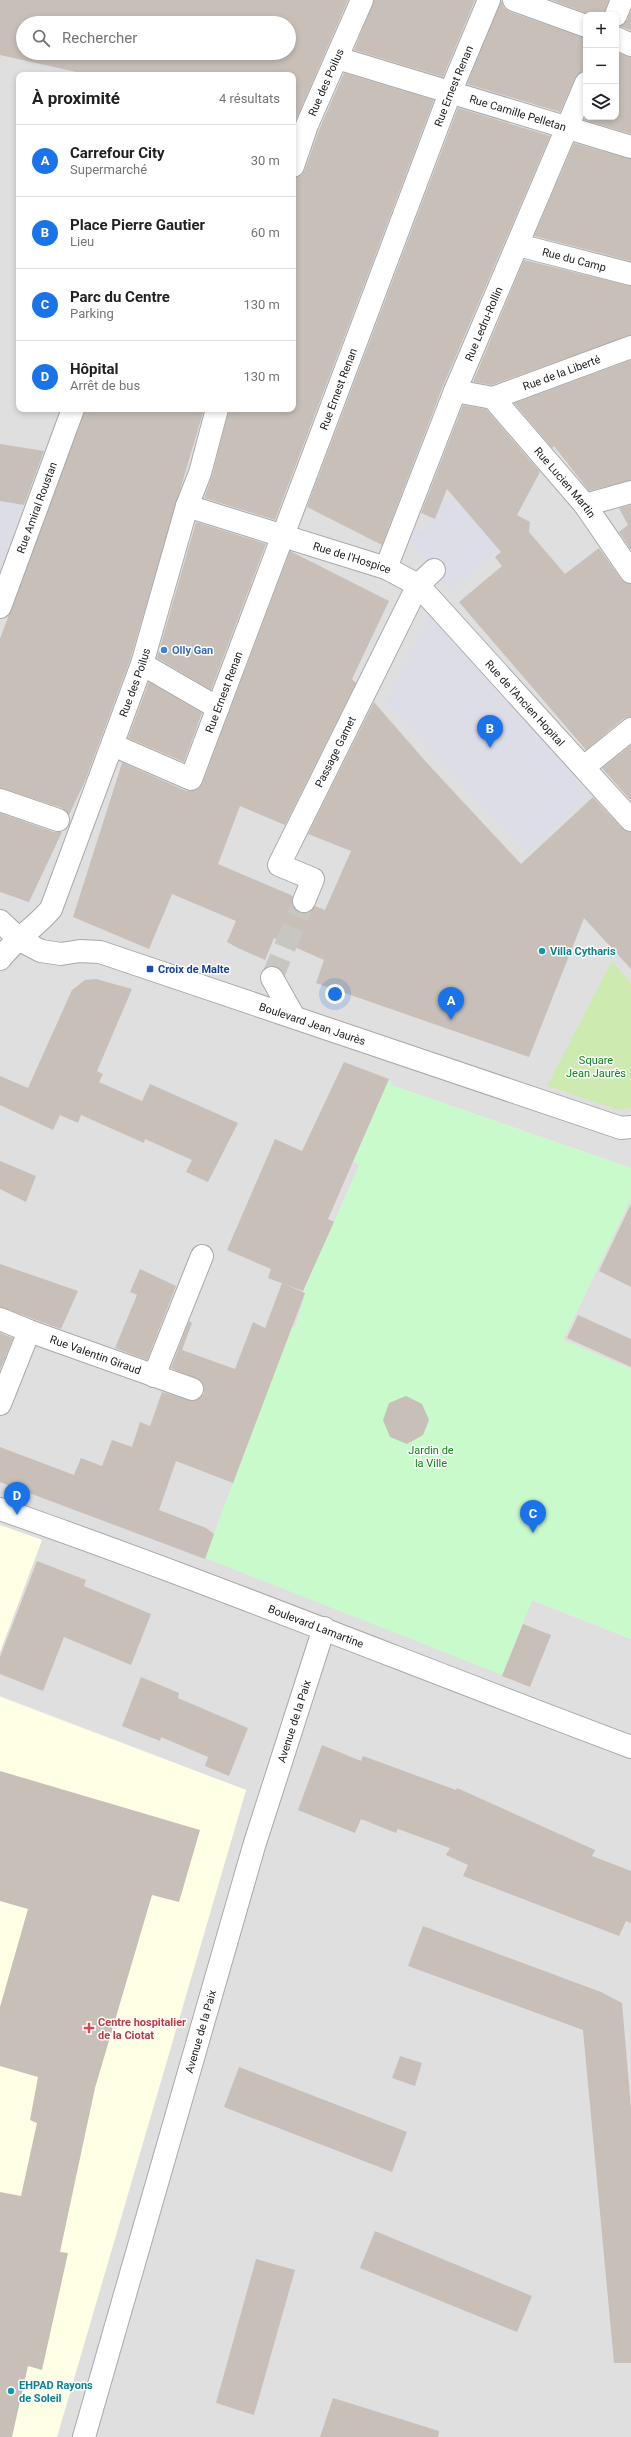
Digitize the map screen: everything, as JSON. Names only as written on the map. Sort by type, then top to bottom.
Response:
[{"type":"street","name":"Rue des Poilus","points":[[296,157],[307,126],[362,0]]},
{"type":"street","name":"Rue Ernest Renan","points":[[113,745],[191,779],[450,93],[489,0]]},
{"type":"street","points":[[514,0],[583,25]]},
{"type":"street","points":[[617,12],[622,0]]},
{"type":"street","points":[[619,39],[631,45]]},
{"type":"street","name":"Rue Camille Pelletan","points":[[337,58],[631,146]]},
{"type":"street","name":"Rue Ledru-Rollin","points":[[386,568],[455,391],[518,245],[566,126],[586,84]]},
{"type":"street","name":"Rue du Camp","points":[[518,245],[631,274]]},
{"type":"street","name":"Rue de la Liberté","points":[[492,398],[631,347]]},
{"type":"street","points":[[455,391],[492,398]]},
{"type":"street","name":"Rue Lucien Martin","points":[[492,398],[585,505],[631,572]]},
{"type":"street","name":"Rue Amiral Roustan","points":[[0,606],[72,412]]},
{"type":"street","name":"Rue des Poilus","points":[[0,958],[20,940],[28,929],[43,918],[51,909],[142,664],[187,506],[200,473],[216,412]]},
{"type":"street","points":[[585,505],[631,492]]},
{"type":"street","name":"Rue de l'Hospice","points":[[187,506],[386,568],[418,585]]},
{"type":"street","points":[[418,585],[434,570]]},
{"type":"street","name":"Rue de l'Ancien Hopital","points":[[418,585],[631,820]]},
{"type":"street","name":"Passage Gamet","points":[[304,901],[313,879],[279,865],[418,585]]},
{"type":"street","points":[[142,664],[218,708]]},
{"type":"street","points":[[584,767],[631,729]]},
{"type":"street","points":[[0,800],[58,820]]},
{"type":"street","name":"Boulevard Jean Jaurès","points":[[0,921],[20,940],[41,951],[61,954],[80,951],[100,952],[614,1126],[621,1128],[631,1127]]},
{"type":"street","points":[[272,978],[294,1017]]},
{"type":"street","points":[[154,1376],[202,1256]]},
{"type":"street","name":"Rue Valentin Giraud","points":[[0,1319],[29,1332],[192,1389]]},
{"type":"street","points":[[0,1404],[29,1332]]},
{"type":"street","name":"Boulevard Lamartine","points":[[0,1509],[324,1628],[460,1683],[631,1747]]},
{"type":"street","name":"Avenue de la Paix","points":[[84,2437],[254,1846],[324,1628]]},
{"type":"shaded area","points":[[0,0],[631,0],[631,1168],[391,1085],[390,1080],[354,1162],[360,1164],[303,1292],[306,1293],[295,1328],[291,1328],[263,1406],[502,1674],[532,1600],[631,1639],[631,2437],[57,2437],[246,1790],[0,1696],[0,1652],[42,1540],[0,1525]]},
{"type":"shaded area","points":[[441,499],[466,508],[499,549],[453,591],[407,540],[413,529],[423,533],[430,514],[437,517]]},
{"type":"shaded area","points":[[0,501],[29,506],[0,588]]},
{"type":"shaded area","points":[[429,613],[594,793],[527,853],[385,703]]},
{"type":"shaded area","points":[[631,1198],[631,1369],[563,1340]]},
{"type":"shaded area","points":[[0,1525],[42,1540],[0,1652]]},
{"type":"shaded area","name":"Centre hospitalier de la Ciotat","points":[[0,1697],[246,1790],[57,2437],[0,2437]]},
{"type":"green space","name":"Square Jean Jaurès","points":[[612,961],[631,984],[631,1108],[619,1110],[547,1086]]},
{"type":"green space","name":"Jardin de la Ville","points":[[389,1079],[391,1085],[631,1168],[631,1198],[563,1340],[631,1369],[631,1639],[532,1600],[502,1675],[205,1558],[291,1327],[295,1327],[306,1293],[303,1292],[360,1164],[353,1162]]},
{"type":"building","points":[[0,0],[348,0],[296,120],[296,72],[76,72],[22,60],[296,60],[296,16],[16,16],[16,59],[0,55]]},
{"type":"building","points":[[374,0],[475,0],[443,77],[354,50]]},
{"type":"building","points":[[501,0],[504,8],[510,12],[583,37],[583,72],[579,73],[575,78],[560,112],[467,84]]},
{"type":"building","points":[[551,0],[609,0],[605,12],[583,12]]},
{"type":"building","points":[[631,11],[631,31],[620,26],[627,20]]},
{"type":"building","points":[[619,53],[631,57],[631,134],[584,120],[619,120]]},
{"type":"building","points":[[344,73],[434,100],[275,520],[204,498],[212,476],[228,412],[296,412],[296,177],[301,176],[305,170],[319,130]]},
{"type":"building","points":[[458,108],[550,136],[443,386],[382,545],[307,507]]},
{"type":"building","points":[[574,143],[631,159],[631,261],[534,236]]},
{"type":"building","points":[[524,260],[631,286],[631,335],[492,385],[473,382]]},
{"type":"building","points":[[631,360],[631,480],[589,491],[554,446],[552,448],[514,403]]},
{"type":"building","points":[[463,405],[486,409],[540,472],[517,515],[530,522],[529,532],[565,574],[599,548],[621,579],[631,584],[631,717],[623,719],[586,750],[459,602],[502,566],[495,557],[501,552],[447,489],[435,519],[421,513]]},
{"type":"building","points":[[84,412],[203,412],[130,660],[85,781],[69,815],[62,808],[0,788],[0,639]]},
{"type":"building","points":[[0,444],[44,451],[24,505],[0,501]]},
{"type":"building","points":[[631,505],[631,550],[619,532],[628,525],[619,508]]},
{"type":"building","points":[[196,522],[266,544],[211,690],[157,658]]},
{"type":"building","points":[[290,551],[389,601],[352,679],[356,683],[285,825],[240,806],[218,864],[293,896],[292,903],[299,912],[306,913],[315,906],[325,910],[351,851],[308,834],[374,702],[426,762],[521,864],[593,797],[622,828],[631,832],[631,969],[584,918],[529,1057],[316,983],[324,960],[274,938],[265,960],[238,948],[227,942],[236,921],[172,894],[149,949],[73,917],[122,763],[119,761],[186,791],[198,789],[202,784]]},
{"type":"building","points":[[149,682],[202,713],[184,762],[128,738]]},
{"type":"building","points":[[631,745],[631,801],[602,768]]},
{"type":"building","points":[[0,813],[54,832],[62,832],[29,902],[0,892]]},
{"type":"building","points":[[96,979],[132,989],[97,1071],[103,1074],[99,1082],[142,1101],[150,1084],[238,1123],[208,1182],[186,1172],[192,1160],[145,1139],[144,1143],[81,1115],[78,1123],[60,1115],[53,1130],[0,1105],[0,1076],[28,1088],[72,990],[85,980]]},
{"type":"building","points":[[344,1062],[389,1079],[328,1219],[334,1222],[303,1291],[268,1278],[271,1269],[227,1250],[275,1139],[302,1151]]},
{"type":"building","points":[[0,1161],[36,1176],[26,1202],[0,1189]]},
{"type":"building","points":[[631,1204],[631,1287],[599,1271]]},
{"type":"building","points":[[0,1264],[78,1291],[61,1329],[0,1307]]},
{"type":"building","points":[[140,1269],[176,1286],[147,1360],[115,1348],[137,1295],[130,1292]]},
{"type":"building","points":[[282,1283],[305,1293],[233,1483],[176,1461],[159,1510],[206,1528],[214,1534],[205,1559],[0,1482],[0,1447],[74,1475],[81,1458],[102,1466],[112,1440],[132,1447],[140,1422],[150,1426],[162,1392],[194,1401],[204,1394],[204,1387],[201,1381],[171,1368],[189,1321],[192,1323],[182,1350],[235,1369],[253,1322],[265,1328]]},
{"type":"building","points":[[578,1315],[631,1339],[631,1367],[567,1338]]},
{"type":"building","points":[[0,1333],[13,1338],[0,1370]]},
{"type":"building","points":[[406,1396],[422,1404],[429,1420],[423,1435],[407,1444],[390,1437],[383,1420],[389,1403]]},
{"type":"building","points":[[37,1561],[86,1580],[84,1586],[151,1614],[131,1665],[64,1637],[43,1691],[0,1674],[0,1657]]},
{"type":"building","points":[[523,1624],[551,1635],[530,1687],[502,1676]]},
{"type":"building","points":[[141,1677],[179,1693],[178,1698],[248,1728],[229,1776],[205,1766],[208,1757],[161,1737],[160,1741],[122,1726]]},
{"type":"building","points":[[322,1745],[361,1761],[363,1756],[456,1790],[457,1788],[595,1850],[592,1856],[631,1871],[631,1923],[626,1921],[619,1936],[463,1876],[468,1865],[446,1855],[450,1848],[398,1829],[396,1833],[361,1819],[355,1833],[298,1810]]},
{"type":"building","points":[[0,1771],[200,1830],[179,1902],[152,1895],[95,2088],[60,2252],[68,2253],[42,2370],[28,2366],[12,2437],[0,2437],[0,2192],[21,2196],[37,2123],[30,2120],[38,2077],[0,2066],[0,2007],[28,1909],[0,1901]]},
{"type":"building","points":[[423,1926],[601,1992],[622,2003],[631,2108],[631,2363],[614,2363],[583,2030],[408,1966]]},
{"type":"building","points":[[400,2056],[422,2063],[415,2086],[392,2078]]},
{"type":"building","points":[[239,2067],[407,2132],[392,2172],[224,2107]]},
{"type":"building","points":[[375,2231],[532,2296],[517,2332],[360,2268]]},
{"type":"building","points":[[256,2259],[295,2270],[254,2415],[216,2403]]},
{"type":"building","points":[[333,2398],[439,2431],[438,2437],[320,2437]]},
{"type":"tunnel","points":[[272,978],[304,901]]},
{"type":"place","name":"Olly Gan","points":[[164,650]]},
{"type":"place","name":"Place Pierre Gautier","points":[[490,748]]},
{"type":"place","name":"Villa Cytharis","points":[[542,951]]},
{"type":"place","name":"Croix de Malte","points":[[150,969]]},
{"type":"place","name":"Carrefour City","points":[[451,1020]]},
{"type":"place","name":"Hôpital","points":[[17,1515]]},
{"type":"place","name":"Parc du Centre","points":[[533,1533]]},
{"type":"place","name":"Centre hospitalier de la Ciotat","points":[[89,2028]]},
{"type":"place","name":"EHPAD Rayons de Soleil","points":[[11,2391]]}]
